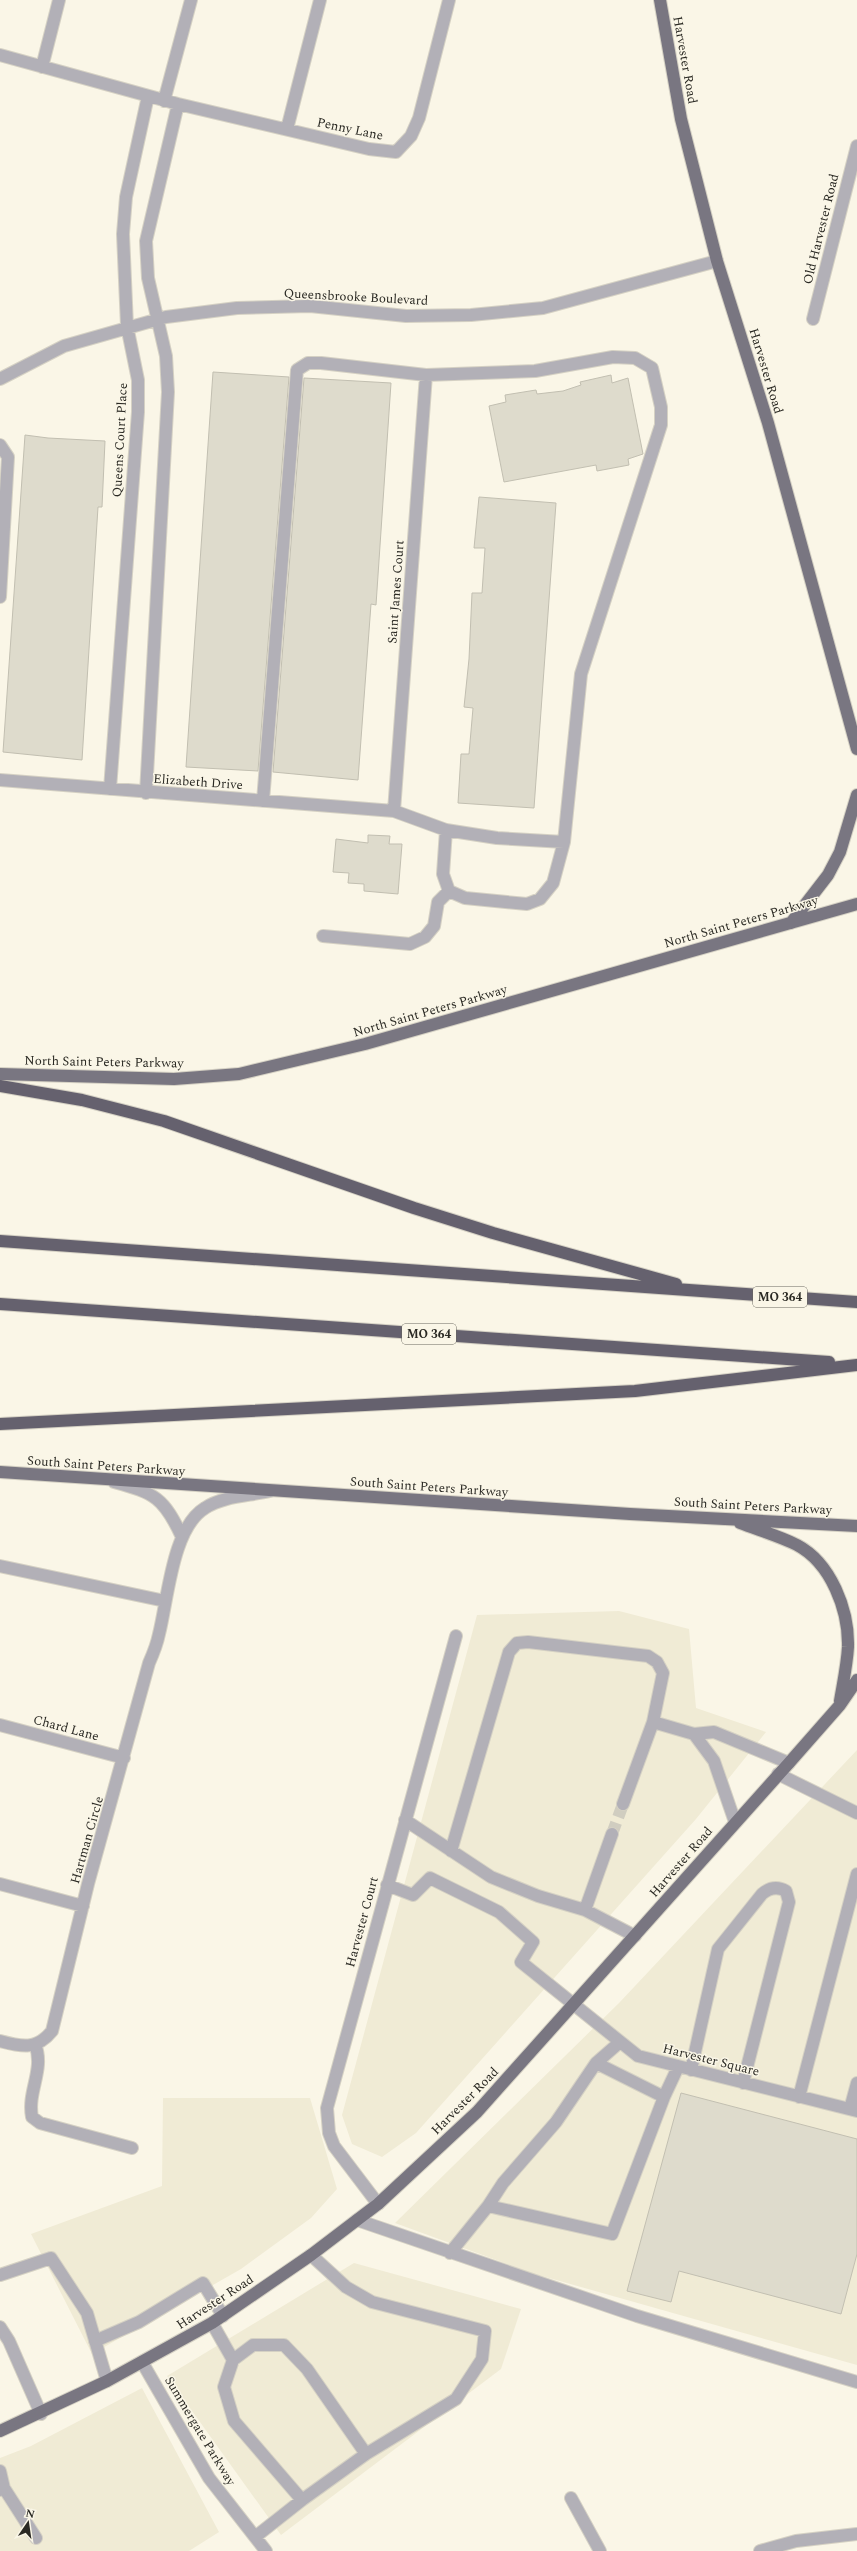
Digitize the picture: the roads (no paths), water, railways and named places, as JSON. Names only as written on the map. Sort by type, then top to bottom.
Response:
[{"type":"highway","points":[[0,1086],[82,1100],[164,1121],[428,1213],[702,1291]]},
{"type":"highway","name":"MO 364","points":[[0,1241],[857,1302]]},
{"type":"highway","name":"MO 364","points":[[0,1304],[857,1364]]},
{"type":"highway","points":[[0,1424],[635,1391],[857,1364]]},
{"type":"main road","name":"Harvester Road","points":[[660,0],[681,119],[717,261],[768,423],[857,749]]},
{"type":"main road","points":[[791,923],[828,875],[840,852],[857,795]]},
{"type":"main road","name":"North Saint Peters Parkway","points":[[0,1074],[174,1079],[238,1074],[365,1044],[857,904]]},
{"type":"main road","name":"South Saint Peters Parkway","points":[[0,1472],[270,1491],[857,1526]]},
{"type":"main road","points":[[730,1519],[798,1546],[817,1561],[830,1578],[844,1607],[848,1646],[840,1705]]},
{"type":"main road","name":"Harvester Road","points":[[0,2431],[40,2414],[107,2381],[212,2324],[311,2255],[378,2204],[477,2112],[789,1763],[840,1705],[857,1680]]},
{"type":"street","points":[[42,67],[59,0]]},
{"type":"street","points":[[164,101],[191,0]]},
{"type":"street","points":[[287,129],[320,0]]},
{"type":"street","name":"Penny Lane","points":[[0,55],[164,101],[369,149],[396,152],[410,136],[419,118],[449,0]]},
{"type":"street","name":"Queens Court Place","points":[[110,789],[138,412],[138,380],[127,326],[123,234],[126,197],[148,96]]},
{"type":"street","points":[[146,793],[168,392],[166,356],[159,318],[148,278],[146,241],[178,104]]},
{"type":"street","name":"Old Harvester Road","points":[[813,319],[857,146]]},
{"type":"street","name":"Queensbrooke Boulevard","points":[[0,379],[64,346],[127,326],[159,318],[245,307],[310,306],[406,316],[471,315],[543,308],[717,261]]},
{"type":"street","points":[[263,801],[297,370],[308,363],[321,363],[426,374],[535,371],[613,357],[635,358],[652,368],[661,407],[661,425],[581,674],[564,842],[553,883],[540,899],[527,904],[465,898],[449,891],[443,874],[446,830]]},
{"type":"street","name":"Saint James Court","points":[[394,811],[426,374]]},
{"type":"street","points":[[0,445],[8,457],[0,597]]},
{"type":"street","name":"Elizabeth Drive","points":[[0,780],[146,793],[394,811],[446,830],[497,838],[564,842]]},
{"type":"street","points":[[323,936],[410,944],[426,937],[434,926],[438,902],[449,891]]},
{"type":"street","points":[[107,1480],[153,1495],[173,1518],[182,1537]]},
{"type":"street","name":"Hartman Circle","points":[[35,2044],[43,2042],[52,2031],[83,1906],[149,1663],[159,1635],[165,1601],[182,1537],[190,1521],[204,1508],[218,1501],[249,1497],[270,1491]]},
{"type":"street","points":[[0,1566],[165,1601]]},
{"type":"street","name":"Harvester Court","points":[[378,2204],[334,2146],[329,2133],[327,2108],[456,1636]]},
{"type":"street","points":[[450,1851],[509,1652],[517,1643],[528,1642],[648,1656],[656,1662],[663,1673],[653,1722],[623,1804]]},
{"type":"street","points":[[653,1722],[694,1734],[714,1732],[789,1763]]},
{"type":"street","name":"Chard Lane","points":[[0,1725],[124,1758]]},
{"type":"street","points":[[694,1734],[714,1760],[735,1822]]},
{"type":"street","points":[[778,1774],[857,1813]]},
{"type":"street","points":[[405,1820],[490,1877],[538,1896],[585,1910],[635,1936]]},
{"type":"street","points":[[585,1910],[612,1834]]},
{"type":"street","points":[[799,2096],[857,1874]]},
{"type":"street","name":"Harvester Square","points":[[387,1885],[414,1895],[430,1878],[499,1912],[533,1942],[521,1962],[638,2056],[853,2110]]},
{"type":"street","points":[[0,1884],[83,1906]]},
{"type":"street","points":[[691,2070],[718,1949],[762,1894],[769,1888],[781,1888],[786,1891],[789,1902],[743,2083]]},
{"type":"street","points":[[0,2041],[13,2045],[35,2044],[40,2065],[30,2107],[32,2117],[40,2123],[132,2148]]},
{"type":"street","points":[[450,2253],[488,2206],[503,2183],[556,2122],[596,2063],[620,2042]]},
{"type":"street","points":[[596,2063],[664,2097]]},
{"type":"street","points":[[488,2206],[612,2234],[664,2097],[678,2066]]},
{"type":"street","points":[[853,2110],[857,2083]]},
{"type":"street","points":[[357,2220],[637,2316],[857,2382]]},
{"type":"street","points":[[259,2546],[302,2500],[366,2454],[456,2399],[482,2359],[485,2331],[372,2302],[346,2287],[311,2255]]},
{"type":"street","points":[[0,2275],[51,2258],[87,2313],[107,2381]]},
{"type":"street","points":[[95,2341],[139,2322],[203,2283],[223,2316]]},
{"type":"street","points":[[212,2324],[233,2360]]},
{"type":"street","points":[[0,2327],[4,2343],[40,2414]]},
{"type":"street","points":[[302,2500],[234,2421],[224,2387],[233,2360],[253,2345],[284,2345],[307,2368],[366,2454]]},
{"type":"street","name":"Summergate Parkway","points":[[142,2362],[210,2478],[259,2546]]},
{"type":"street","points":[[0,2471],[2,2489],[36,2538]]},
{"type":"street","points":[[571,2498],[600,2551]]},
{"type":"street","points":[[760,2551],[797,2546],[857,2534]]},
{"type":"tunnel","points":[[612,1834],[623,1804]]}]
